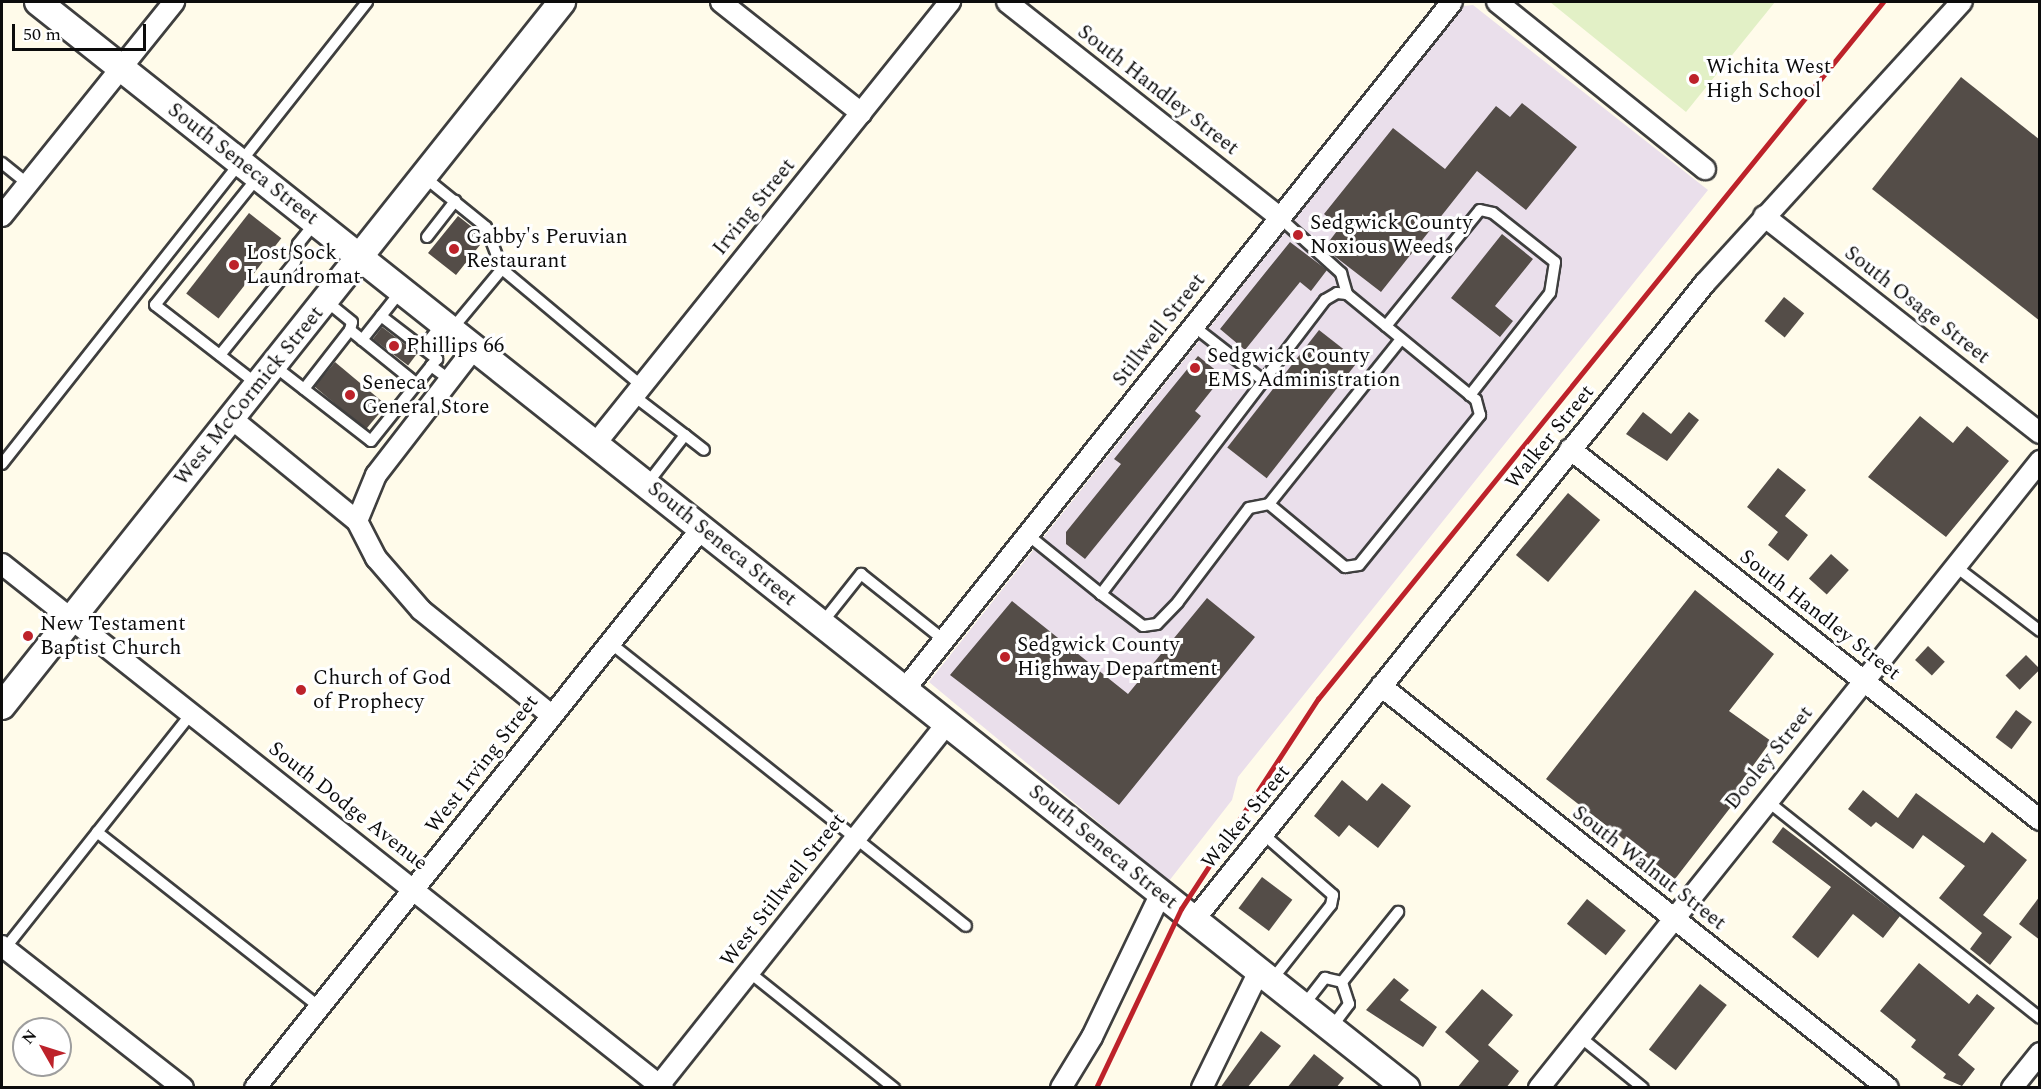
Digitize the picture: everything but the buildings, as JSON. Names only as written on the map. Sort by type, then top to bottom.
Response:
[{"type":"street","name":"South Seneca Street","points":[[38,2],[1406,1088]]},
{"type":"street","points":[[2,216],[174,2]]},
{"type":"street","name":"West McCormick Street","points":[[2,705],[562,2]]},
{"type":"street","points":[[721,2],[861,113]]},
{"type":"street","name":"Irving Street","points":[[596,443],[950,2]]},
{"type":"street","name":"South Handley Street","points":[[1007,2],[1279,217]]},
{"type":"street","name":"Stillwell Street","points":[[905,689],[1452,2]]},
{"type":"street","points":[[1497,2],[1705,169]]},
{"type":"street","name":"Walker Street","points":[[1194,920],[1570,449],[1764,216],[1962,2]]},
{"type":"street","name":"South Osage Street","points":[[1764,216],[2040,433]]},
{"type":"street","points":[[357,521],[376,475],[475,347]]},
{"type":"street","points":[[231,418],[357,521],[376,558],[421,610],[551,715]]},
{"type":"street","name":"South Handley Street","points":[[1570,449],[2040,820]]},
{"type":"street","name":"Dooley Street","points":[[1539,1088],[1672,916],[2040,460]]},
{"type":"street","name":"West Irving Street","points":[[255,1088],[702,528]]},
{"type":"street","name":"South Dodge Avenue","points":[[2,564],[414,888],[660,1086]]},
{"type":"street","name":"South Walnut Street","points":[[1381,686],[1888,1088]]},
{"type":"street","name":"West Stillwell Street","points":[[660,1086],[947,723]]},
{"type":"street","points":[[1061,1088],[1092,1038],[1161,893]]},
{"type":"street","points":[[2,949],[183,1088]]},
{"type":"street","points":[[1202,1088],[1265,976]]},
{"type":"street","points":[[2012,1088],[2040,1053]]},
{"type":"lane","points":[[368,2],[155,304],[220,355],[304,389],[371,441],[437,359],[381,316]]},
{"type":"lane","points":[[2,163],[28,184]]},
{"type":"lane","points":[[2,464],[249,169]]},
{"type":"lane","points":[[423,176],[486,227],[502,269],[704,450]]},
{"type":"lane","points":[[427,237],[455,201]]},
{"type":"lane","points":[[1386,326],[1480,210],[1493,213],[1555,262],[1550,293],[1470,395]]},
{"type":"lane","points":[[1279,217],[1341,273],[1347,294]]},
{"type":"lane","points":[[220,355],[295,262],[298,244],[316,222]]},
{"type":"lane","points":[[423,348],[448,326],[502,269]]},
{"type":"lane","points":[[362,340],[402,290]]},
{"type":"lane","points":[[1101,594],[1325,300],[1337,293],[1347,294],[1470,395],[1480,415],[1359,566],[1345,567],[1269,504]]},
{"type":"lane","points":[[304,389],[350,330],[352,322],[325,300]]},
{"type":"lane","points":[[1192,326],[1264,381]]},
{"type":"lane","points":[[350,330],[417,384]]},
{"type":"lane","points":[[1028,535],[1143,626],[1157,624],[1249,508],[1269,504],[1401,339]]},
{"type":"lane","points":[[431,366],[449,380]]},
{"type":"lane","points":[[647,484],[685,435]]},
{"type":"lane","points":[[1955,566],[2040,631]]},
{"type":"lane","points":[[822,623],[861,574],[944,640]]},
{"type":"lane","points":[[609,642],[966,926]]},
{"type":"lane","points":[[2,949],[191,714]]},
{"type":"lane","points":[[1766,800],[2040,1018]]},
{"type":"lane","points":[[97,832],[319,1007]]},
{"type":"lane","points":[[1263,834],[1333,895],[1331,905],[1265,976]]},
{"type":"lane","points":[[1342,982],[1398,912]]},
{"type":"lane","points":[[748,972],[894,1088]]},
{"type":"lane","points":[[1303,1006],[1325,978],[1342,982]]},
{"type":"lane","points":[[1331,1028],[1349,1004],[1342,982]]},
{"type":"lane","points":[[1579,1036],[1643,1088]]},
{"type":"shaded area","points":[[1473,5],[1708,190],[1238,777],[1232,800],[1169,881],[929,682],[1464,6]]},
{"type":"green space","points":[[1550,2],[1775,2],[1686,112]]},
{"type":"railway","points":[[1096,1088],[1181,909],[1318,699],[1883,2]]},
{"type":"place","name":"Wichita West High School","points":[[1694,79]]},
{"type":"place","name":"Sedgwick County Noxious Weeds","points":[[1298,235]]},
{"type":"place","name":"Gabby's Peruvian Restaurant","points":[[454,249]]},
{"type":"place","name":"Lost Sock Laundromat","points":[[234,265]]},
{"type":"place","name":"Phillips 66","points":[[394,346]]},
{"type":"place","name":"Sedgwick County EMS Administration","points":[[1195,368]]},
{"type":"place","name":"Seneca General Store","points":[[350,395]]},
{"type":"place","name":"New Testament Baptist Church","points":[[28,636]]},
{"type":"place","name":"Sedgwick County Highway Department","points":[[1005,657]]},
{"type":"place","name":"Church of God of Prophecy","points":[[301,690]]}]
